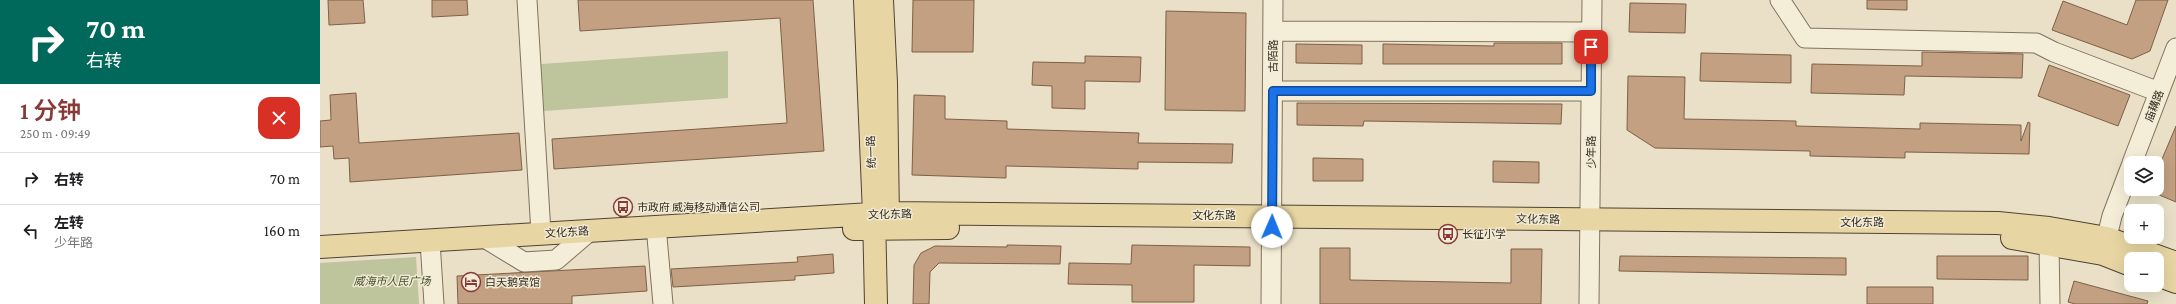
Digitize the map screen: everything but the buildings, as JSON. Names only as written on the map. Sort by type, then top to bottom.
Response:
[{"type":"main road","name":"统一路","points":[[864,0],[881,221],[890,304]]},
{"type":"main road","name":"统一路","points":[[876,304],[881,221],[882,0]]},
{"type":"main road","name":"文化东路","points":[[320,247],[430,248],[483,237],[591,230],[656,234],[881,221],[1273,221],[1590,226],[1998,223],[2049,228],[2105,246],[2176,264]]},
{"type":"main road","points":[[1590,226],[1997,236],[2049,244],[2105,246],[2124,260]]},
{"type":"main road","points":[[320,261],[430,248],[502,250],[574,246],[656,234]]},
{"type":"main road","points":[[320,240],[342,246]]},
{"type":"main road","points":[[2164,278],[2176,282]]},
{"type":"street","points":[[527,0],[541,233]]},
{"type":"street","name":"古陌路","points":[[1271,304],[1273,221],[1273,0]]},
{"type":"street","name":"少年路","points":[[1589,304],[1592,0]]},
{"type":"street","points":[[1780,0],[1806,38],[2036,43],[2054,52],[2159,92]]},
{"type":"street","points":[[1273,31],[1592,32]]},
{"type":"street","name":"庙耩路","points":[[2135,156],[2176,48]]},
{"type":"street","points":[[1273,91],[1591,91]]},
{"type":"street","points":[[2105,246],[2112,216],[2124,184]]},
{"type":"street","points":[[574,246],[591,230]]},
{"type":"street","points":[[656,234],[662,304]]},
{"type":"street","points":[[483,237],[502,250]]},
{"type":"street","points":[[2049,244],[2050,304]]},
{"type":"street","points":[[430,248],[434,304]]},
{"type":"green space","points":[[728,51],[728,98],[544,111],[541,64]]},
{"type":"green space","name":"威海市人民广场","points":[[416,257],[419,304],[320,304],[320,263]]},
{"type":"place","name":"市政府 威海移动通信公司","points":[[623,207]]},
{"type":"place","name":"长征小学","points":[[1448,234]]},
{"type":"place","name":"白天鹅宾馆","points":[[471,282]]},
{"type":"route","points":[[1272,227],[1273,91],[1591,91],[1591,47]]}]
